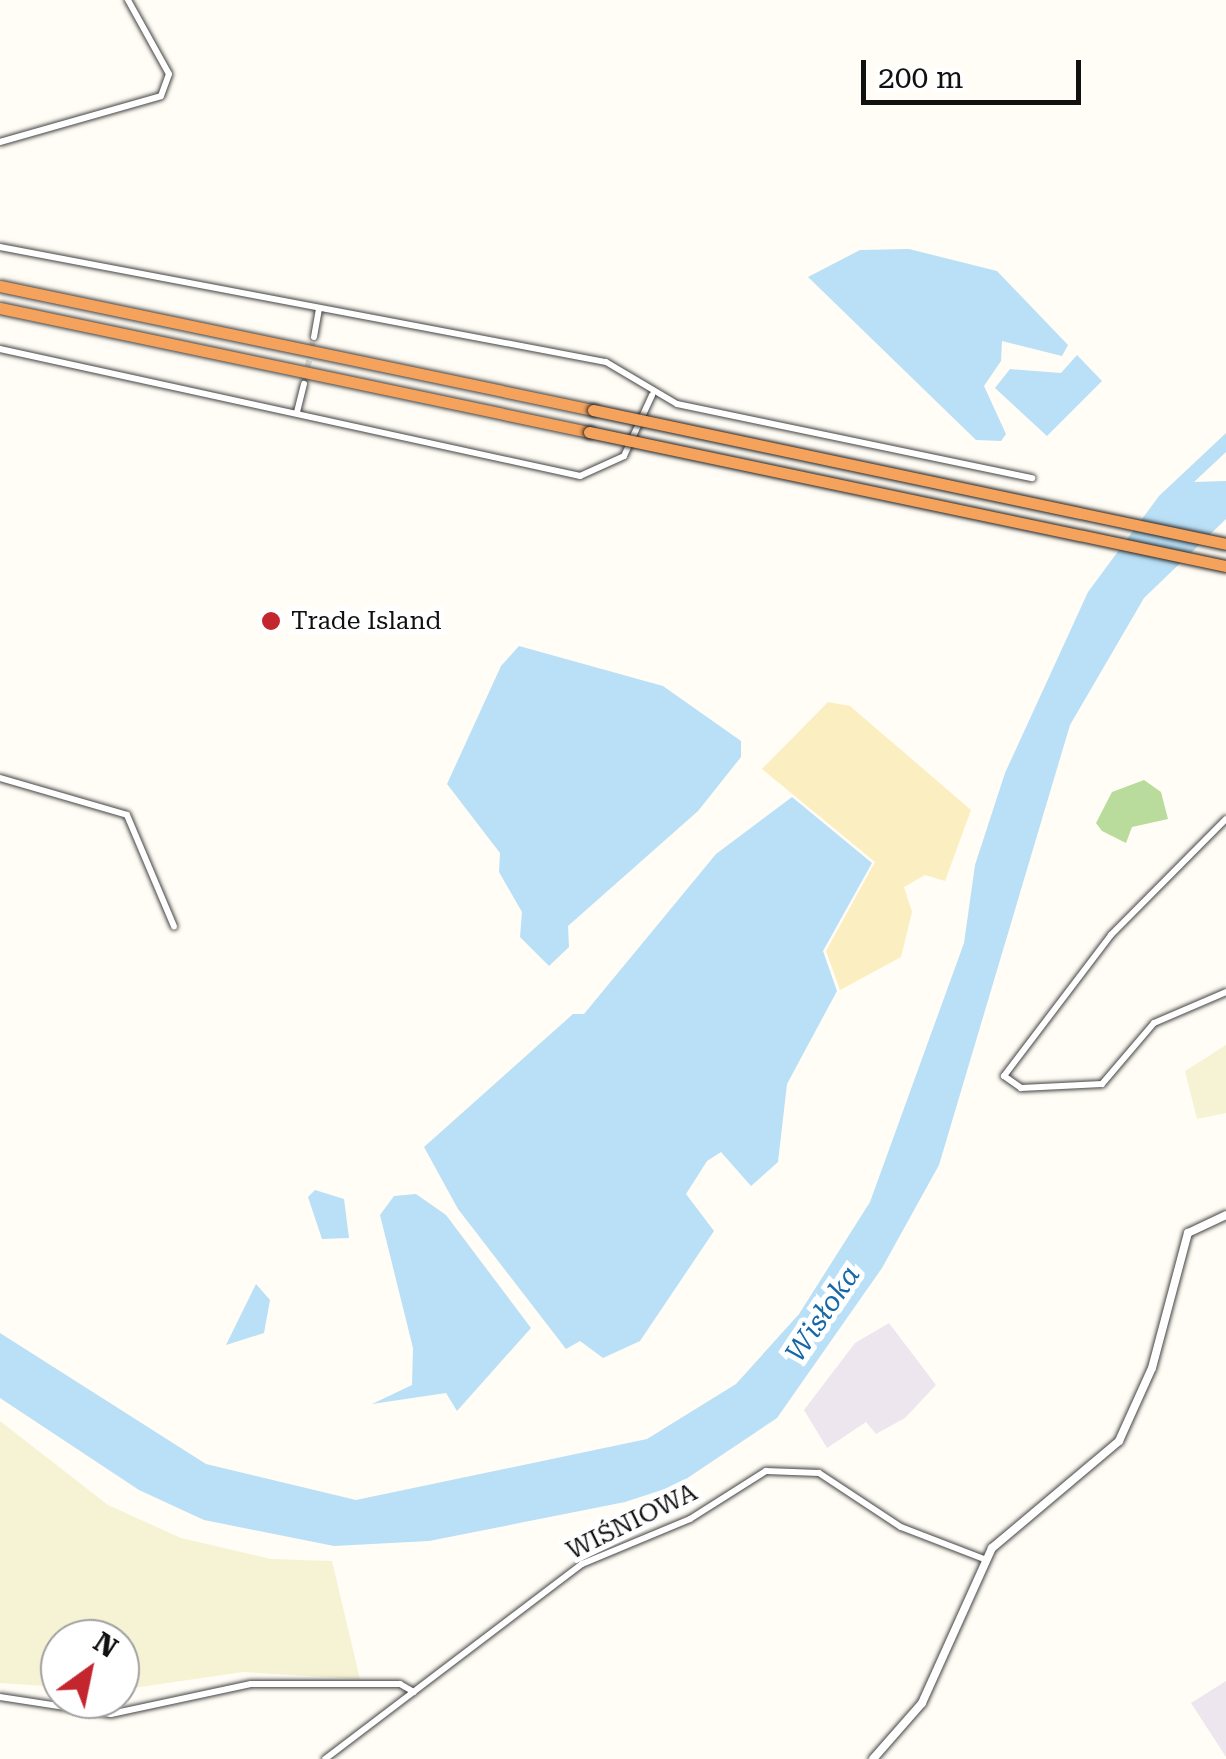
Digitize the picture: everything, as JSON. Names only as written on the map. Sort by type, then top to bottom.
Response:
[{"type":"highway","points":[[0,286],[1226,544]]},
{"type":"highway","points":[[0,308],[1226,566]]},
{"type":"street","points":[[0,142],[161,96],[169,74],[128,0]]},
{"type":"street","points":[[0,247],[606,362],[652,394],[1032,478]]},
{"type":"street","points":[[314,337],[319,310]]},
{"type":"street","points":[[0,349],[580,476],[624,456],[652,394]]},
{"type":"street","points":[[297,412],[304,384]]},
{"type":"street","points":[[0,778],[122,810],[174,926]]},
{"type":"street","points":[[1226,819],[1111,935],[1004,1076],[1031,1087],[1102,1084],[1154,1022],[1226,992]]},
{"type":"street","points":[[873,1759],[922,1703],[984,1559],[1119,1441],[1152,1368],[1188,1233],[1226,1215]]},
{"type":"street","name":"WIŚNIOWA","points":[[325,1759],[582,1564],[661,1534],[779,1468],[819,1473],[901,1527],[984,1559]]},
{"type":"street","points":[[0,1697],[111,1714],[251,1684],[395,1684],[414,1692]]},
{"type":"shaded area","points":[[1226,1045],[1226,1113],[1197,1119],[1185,1071]]},
{"type":"shaded area","points":[[889,1323],[936,1385],[905,1418],[876,1434],[866,1422],[827,1448],[804,1410],[855,1343]]},
{"type":"shaded area","points":[[0,1421],[108,1505],[181,1538],[271,1559],[332,1561],[360,1679],[243,1672],[140,1687],[140,1619],[40,1619],[40,1686],[0,1683]]},
{"type":"shaded area","points":[[1226,1681],[1226,1757],[1191,1703]]},
{"type":"green space","points":[[1144,780],[1161,792],[1168,819],[1132,827],[1126,843],[1102,831],[1096,823],[1112,792]]},
{"type":"sand","points":[[828,702],[850,706],[971,810],[945,881],[925,875],[904,887],[912,912],[901,957],[840,990],[826,951],[875,862],[762,769]]},
{"type":"water","points":[[909,249],[997,271],[1068,345],[1062,356],[1002,341],[1001,361],[984,386],[1006,434],[1001,441],[976,440],[808,277],[860,250]]},
{"type":"water","points":[[1077,355],[1102,381],[1047,436],[995,388],[1010,369],[1061,373]]},
{"type":"water","name":"Wisłoka","points":[[1226,433],[1226,452],[1194,482],[1226,481],[1226,519],[1144,598],[1070,725],[939,1165],[882,1268],[777,1418],[677,1485],[625,1502],[429,1541],[334,1546],[204,1520],[139,1490],[0,1398],[0,1333],[206,1464],[356,1500],[647,1439],[736,1384],[799,1314],[870,1202],[964,943],[975,865],[1005,773],[1088,592],[1159,496]]},
{"type":"water","points":[[519,646],[663,686],[741,741],[741,757],[698,811],[568,926],[569,947],[549,966],[520,937],[522,912],[499,872],[500,853],[447,784],[501,666]]},
{"type":"water","points":[[792,797],[872,863],[823,951],[837,991],[787,1084],[778,1162],[751,1186],[721,1152],[707,1161],[686,1194],[714,1231],[640,1341],[603,1358],[580,1341],[566,1349],[458,1209],[424,1147],[573,1014],[584,1014],[716,854]]},
{"type":"water","points":[[315,1190],[344,1199],[349,1238],[322,1239],[308,1197]]},
{"type":"water","points":[[416,1194],[446,1215],[531,1328],[457,1411],[446,1393],[372,1404],[412,1385],[413,1348],[380,1215],[394,1196]]},
{"type":"water","points":[[256,1284],[270,1300],[264,1333],[226,1345]]},
{"type":"tunnel","points":[[304,384],[314,337]]},
{"type":"place","name":"Trade Island","points":[[271,621]]}]
